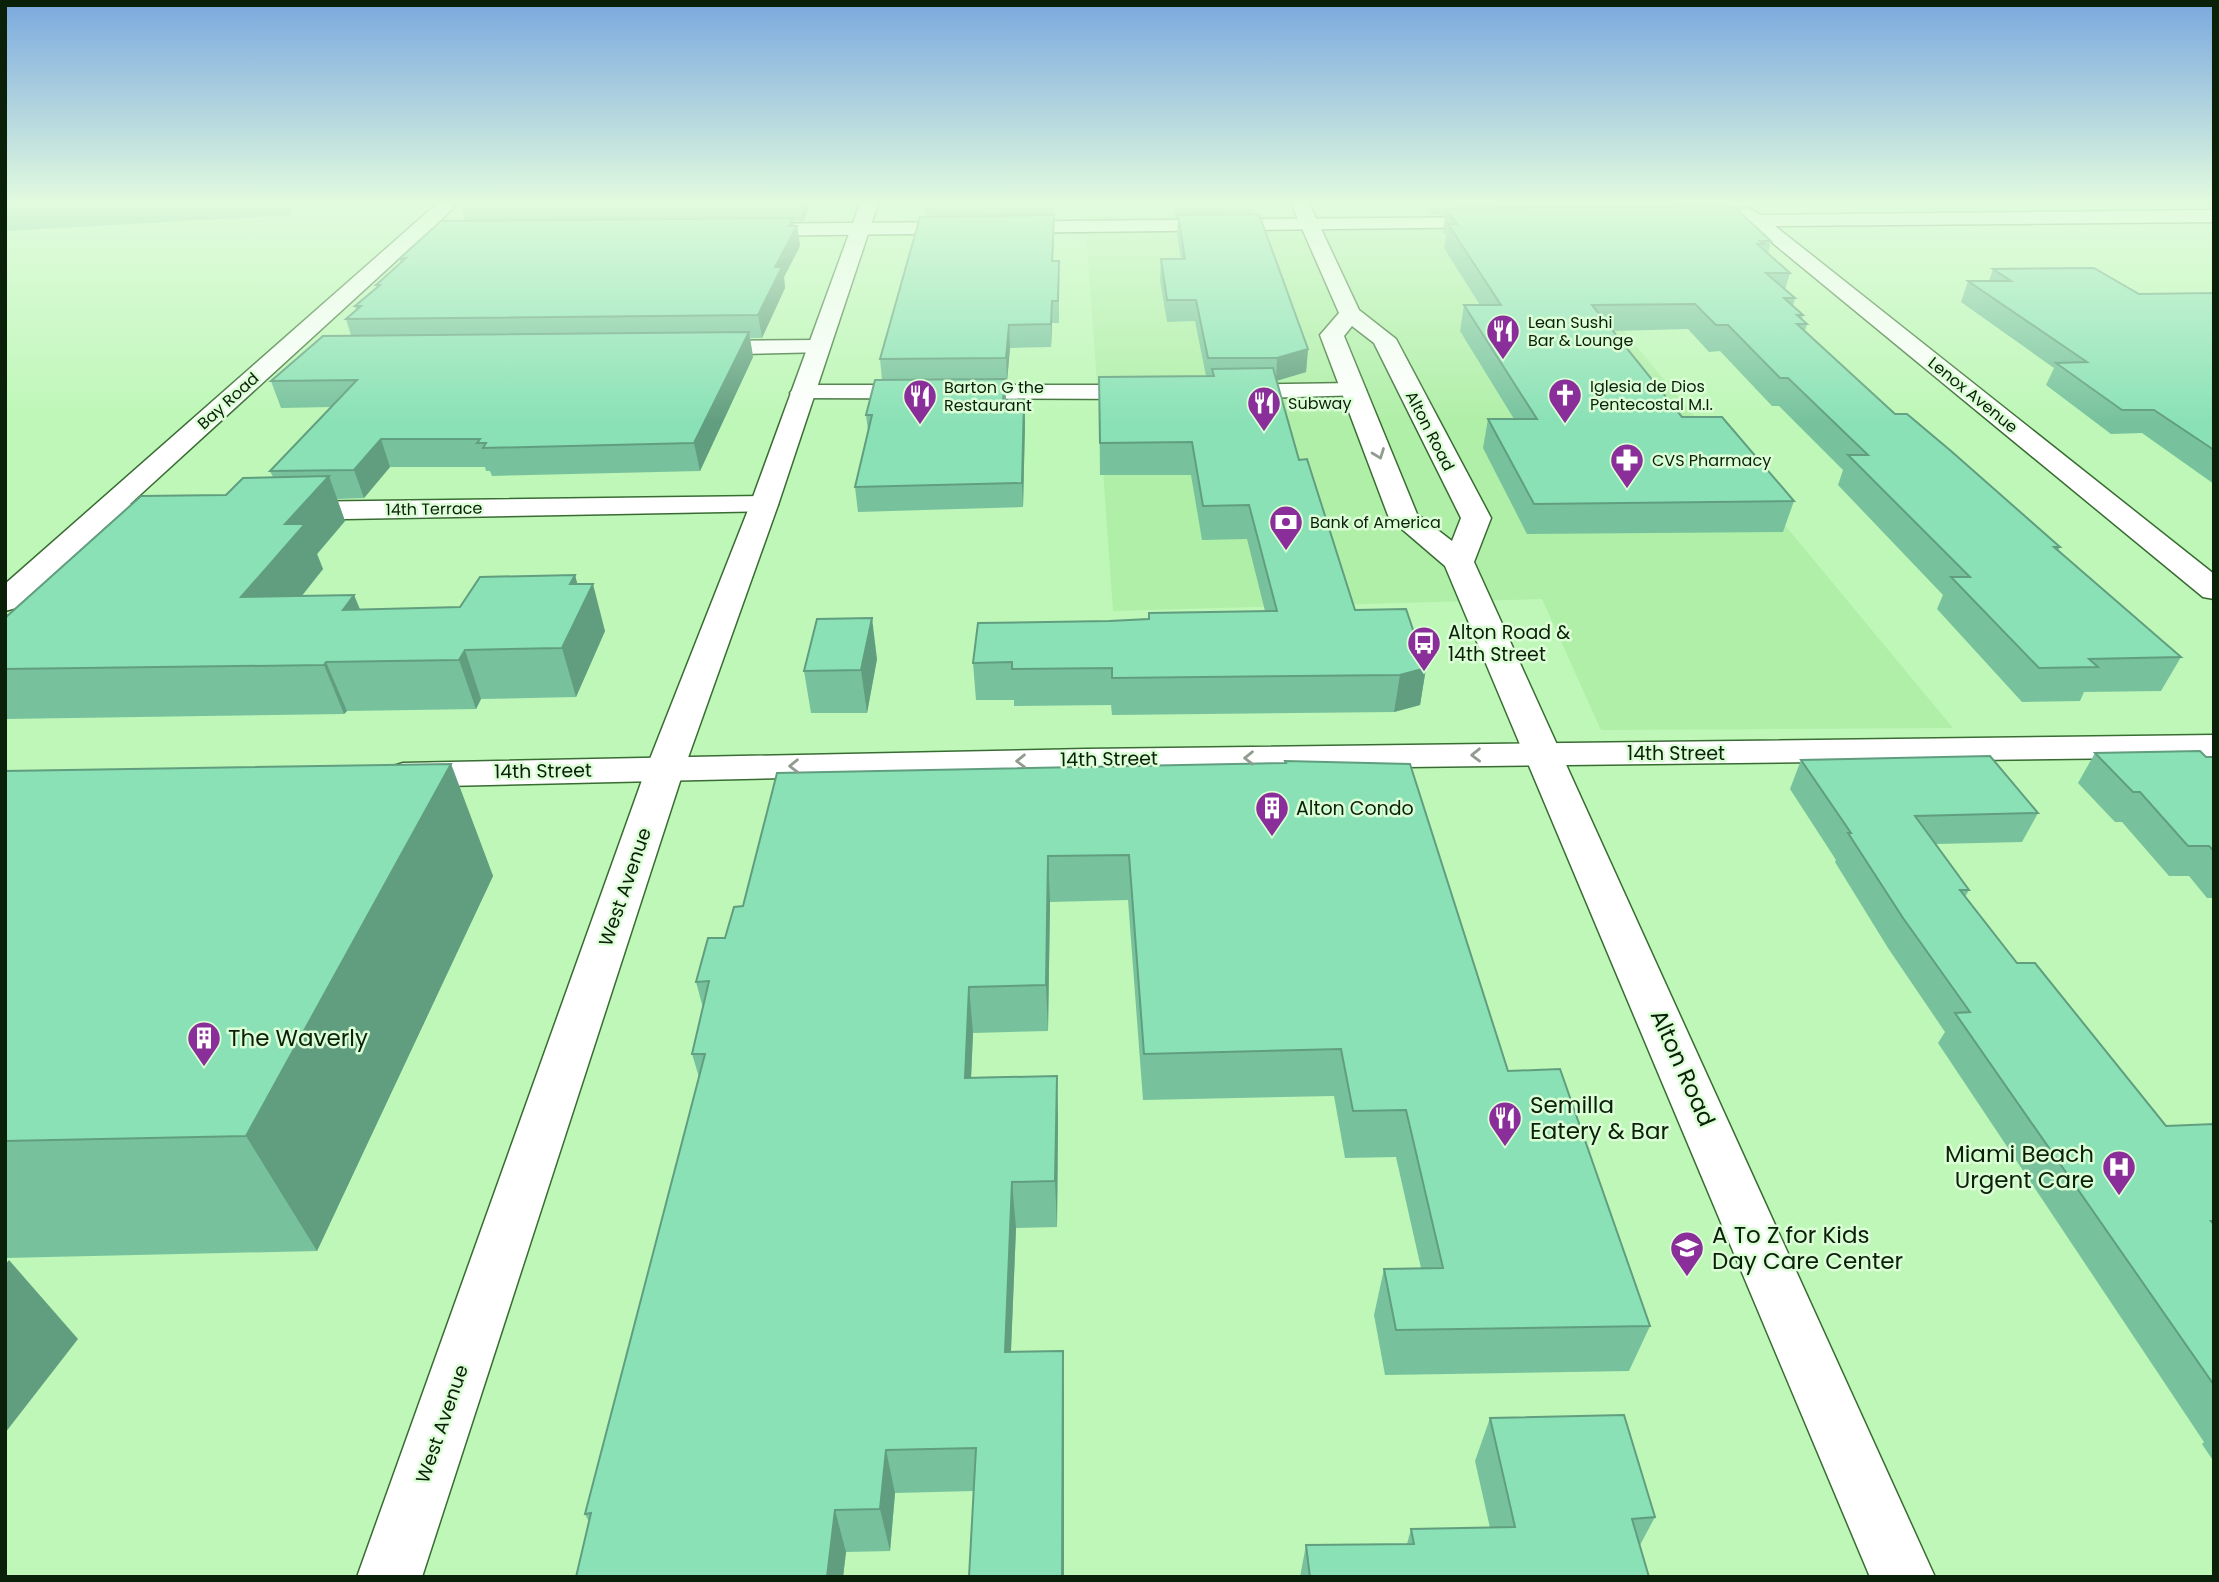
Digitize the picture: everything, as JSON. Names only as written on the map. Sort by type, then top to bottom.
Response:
[{"type":"main road","name":"Bay Road","points":[[5,601],[368,275]]},
{"type":"main road","name":"West Avenue","points":[[389,1577],[665,769],[764,505],[843,275]]},
{"type":"main road","name":"Alton Road","points":[[1332,275],[1350,314],[1384,339],[1476,518],[1459,562]]},
{"type":"main road","name":"Lenox Avenue","points":[[1823,275],[2214,590]]},
{"type":"main road","points":[[1350,314],[1332,335],[1334,339],[1403,377]]},
{"type":"main road","name":"Alton Road","points":[[1334,339],[1404,519],[1459,562],[1903,1577]]},
{"type":"main road","points":[[671,348],[818,346]]},
{"type":"main road","points":[[282,352],[321,352]]},
{"type":"main road","points":[[1208,392],[1354,390],[1461,493]]},
{"type":"main road","points":[[803,393],[1182,392]]},
{"type":"main road","name":"14th Terrace","points":[[268,511],[764,505]]},
{"type":"main road","points":[[103,513],[199,512]]},
{"type":"main road","name":"14th Street","points":[[362,776],[1544,754],[2214,746]]},
{"type":"shaded area","points":[[1089,275],[1577,275],[1953,728],[1601,730],[1542,599],[1113,611]]},
{"type":"building","points":[[387,275],[778,275],[758,315],[346,319],[361,306],[355,306],[380,285],[376,285]]},
{"type":"building","points":[[904,275],[1059,275],[1058,301],[1052,301],[1051,324],[1009,325],[1006,358],[880,359]]},
{"type":"building","points":[[1163,275],[1281,275],[1308,349],[1277,358],[1208,358],[1196,300],[1167,300]]},
{"type":"building","points":[[1481,275],[1768,275],[1795,298],[1784,298],[1803,315],[1797,315],[1807,324],[1797,324],[1895,414],[1907,414],[1951,451],[2060,547],[2054,547],[2181,657],[2089,659],[2098,667],[2039,668],[1951,577],[1970,577],[1848,455],[1868,455],[1788,378],[1780,378],[1728,325],[1716,325],[1695,304],[1592,305],[1682,417],[1722,417],[1794,501],[1534,504],[1488,419],[1537,419],[1464,305],[1501,305]]},
{"type":"building","points":[[2002,275],[2106,275],[2139,294],[2214,293],[2214,450],[2154,410],[2122,410],[2056,363],[2087,362],[1968,281],[2011,281]]},
{"type":"building","points":[[749,332],[694,443],[483,448],[486,443],[477,443],[480,439],[381,439],[354,470],[270,471],[357,380],[271,381],[323,336]]},
{"type":"building","points":[[1273,368],[1299,460],[1307,459],[1355,610],[1406,609],[1426,668],[1400,675],[1112,678],[1112,668],[1012,669],[1012,662],[973,663],[978,623],[1109,621],[1149,619],[1149,613],[1277,611],[1249,505],[1203,506],[1192,442],[1100,443],[1099,377],[1214,376],[1212,369]]},
{"type":"building","points":[[1005,379],[1003,400],[1024,400],[1022,483],[855,487],[872,415],[866,415],[875,380]]},
{"type":"building","points":[[329,476],[285,524],[305,524],[241,597],[354,595],[343,610],[460,607],[480,577],[575,575],[570,584],[593,584],[562,648],[465,650],[459,660],[326,662],[324,665],[5,669],[5,618],[141,496],[226,495],[243,478]]},
{"type":"building","points":[[872,618],[861,670],[804,671],[817,619]]},
{"type":"building","points":[[2200,751],[2206,757],[2214,757],[2214,851],[2209,846],[2188,846],[2140,792],[2133,792],[2095,753]]},
{"type":"building","points":[[1990,756],[2038,813],[1915,816],[1969,890],[1960,890],[2017,963],[2035,963],[2166,1126],[2214,1124],[2214,1221],[2211,1221],[2214,1225],[2214,1385],[1955,1013],[1970,1012],[1903,918],[1848,833],[1851,833],[1801,760]]},
{"type":"building","points":[[1285,761],[1410,764],[1508,1071],[1560,1069],[1650,1326],[1396,1330],[1384,1269],[1443,1268],[1406,1110],[1353,1111],[1341,1049],[1144,1054],[1129,855],[1048,856],[1046,985],[969,987],[965,1078],[1057,1076],[1055,1181],[1012,1182],[1005,1352],[1063,1351],[1062,1577],[969,1577],[976,1448],[886,1450],[880,1509],[835,1510],[827,1577],[576,1577],[591,1513],[585,1514],[705,1054],[692,1054],[709,981],[696,982],[708,938],[725,938],[734,907],[743,906],[777,773],[1286,763]]},
{"type":"building","points":[[451,764],[246,1136],[5,1141],[5,771]]},
{"type":"building","points":[[1624,1415],[1655,1517],[1632,1519],[1649,1577],[1310,1577],[1306,1545],[1414,1544],[1411,1529],[1515,1527],[1490,1418]]},
{"type":"place","name":"Lean Sushi Bar & Lounge","points":[[1503,361]]},
{"type":"place","name":"Iglesia de Dios Pentecostal M.I.","points":[[1565,425]]},
{"type":"place","name":"Barton G the Restaurant","points":[[920,426]]},
{"type":"place","name":"Subway","points":[[1264,433]]},
{"type":"place","name":"CVS Pharmacy","points":[[1627,490]]},
{"type":"place","name":"Bank of America","points":[[1286,552]]},
{"type":"place","name":"Alton Road & 14th Street","points":[[1424,673]]},
{"type":"place","name":"Alton Condo","points":[[1272,838]]},
{"type":"place","name":"The Waverly","points":[[204,1068]]},
{"type":"place","name":"Semilla Eatery & Bar","points":[[1505,1148]]},
{"type":"place","name":"Miami Beach Urgent Care","points":[[2119,1197]]},
{"type":"place","name":"A To Z for Kids Day Care Center","points":[[1687,1278]]}]
